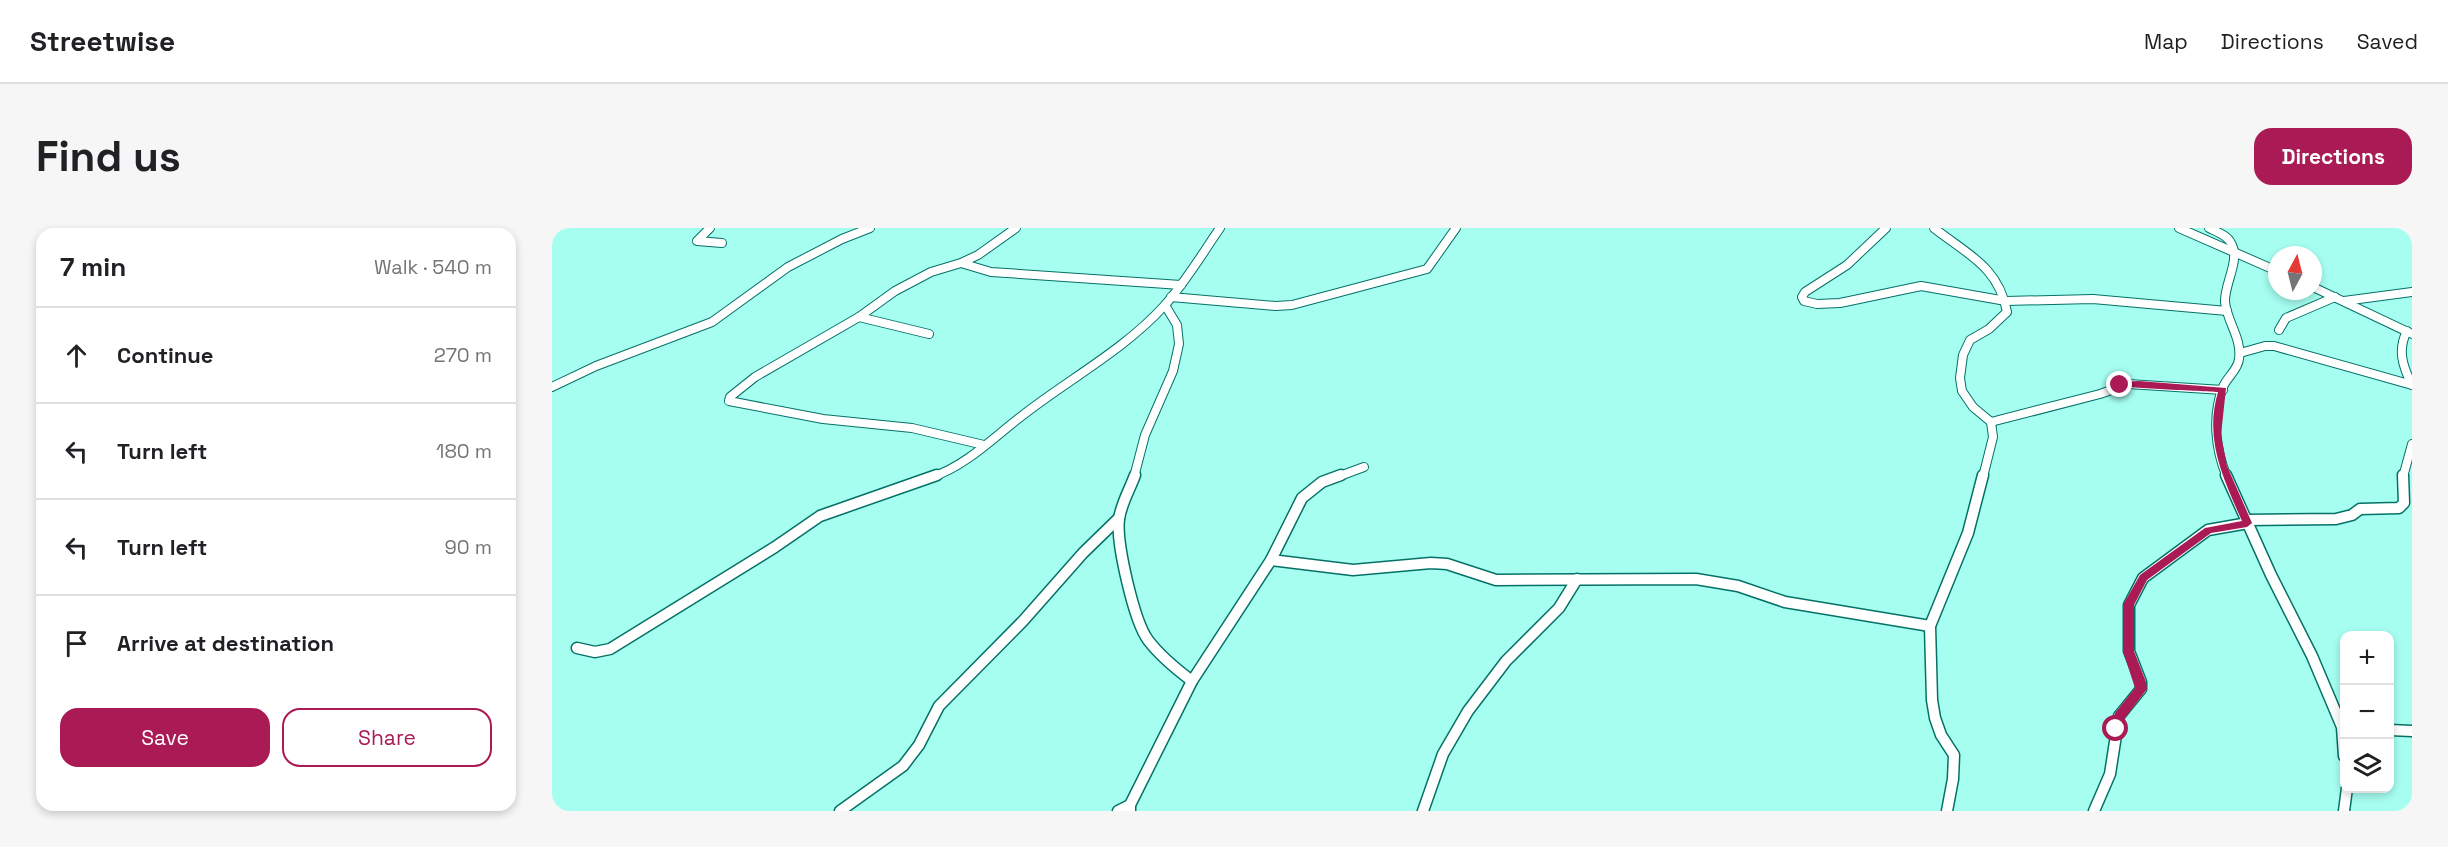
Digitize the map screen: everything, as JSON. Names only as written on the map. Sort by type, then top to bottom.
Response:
[{"type":"street","points":[[710,228],[698,241],[722,243]]},
{"type":"street","points":[[552,387],[596,366],[712,322],[788,267],[842,239],[870,228]]},
{"type":"street","points":[[984,445],[912,428],[823,419],[729,401],[730,397],[755,378],[859,317],[912,281],[978,255],[1016,228]]},
{"type":"street","points":[[577,648],[595,652],[610,649],[775,547],[820,516],[938,475],[984,445],[1088,370],[1168,301],[1221,228]]},
{"type":"street","points":[[1168,301],[1292,305],[1427,270],[1456,228]]},
{"type":"street","points":[[1886,228],[1847,265],[1805,292],[1802,297],[1804,301],[1817,304],[1840,303],[1921,286],[2006,301],[2093,299],[2227,311]]},
{"type":"street","points":[[1934,228],[1997,278],[2006,301],[2007,312],[2001,320],[1970,340],[1963,355],[1960,378],[1962,392],[1973,407],[1991,422],[1990,454],[1968,533],[1930,626],[1932,700],[1935,718],[1941,735],[1954,755],[1953,779],[1947,811]]},
{"type":"street","points":[[2179,228],[2268,268]]},
{"type":"street","points":[[2209,228],[2230,241],[2234,253],[2225,300],[2240,346],[2239,363],[2223,390],[2218,405],[2216,435],[2223,466],[2271,575],[2312,656],[2340,720]]},
{"type":"street","points":[[961,263],[991,272],[1181,285]]},
{"type":"street","points":[[2322,291],[2409,332],[2401,340],[2400,349],[2412,385]]},
{"type":"street","points":[[2344,301],[2412,292]]},
{"type":"street","points":[[2279,330],[2286,318],[2335,297]]},
{"type":"street","points":[[840,811],[903,766],[919,745],[939,706],[1023,621],[1119,518],[1134,477],[1145,435],[1173,371],[1179,344],[1177,325],[1168,301]]},
{"type":"street","points":[[859,317],[929,334]]},
{"type":"street","points":[[2240,353],[2265,346],[2274,346],[2412,385]]},
{"type":"street","points":[[1991,422],[2100,394],[2120,385],[2139,384],[2223,390]]},
{"type":"street","points":[[2094,811],[2110,774],[2120,716],[2141,689],[2141,682],[2129,651],[2128,605],[2143,578],[2208,530],[2247,522],[2336,519],[2352,515],[2360,509],[2399,508],[2404,503],[2412,444]]},
{"type":"street","points":[[1118,811],[1130,808],[1192,681],[1271,560],[1302,498],[1310,489],[1322,482],[1364,467]]},
{"type":"street","points":[[1119,518],[1123,556],[1136,613],[1147,639],[1168,662],[1192,681]]},
{"type":"street","points":[[1271,560],[1353,570],[1431,563],[1447,564],[1496,580],[1696,579],[1738,586],[1785,602],[1930,626]]},
{"type":"street","points":[[1423,811],[1443,754],[1468,711],[1506,661],[1559,608],[1577,579]]},
{"type":"street","points":[[2394,730],[2412,731]]},
{"type":"street","points":[[2344,811],[2346,793]]},
{"type":"route","points":[[2116,729],[2120,716],[2141,689],[2141,682],[2129,651],[2128,605],[2143,578],[2208,530],[2247,523],[2223,466],[2216,435],[2218,405],[2223,390],[2139,384],[2120,385]]}]
